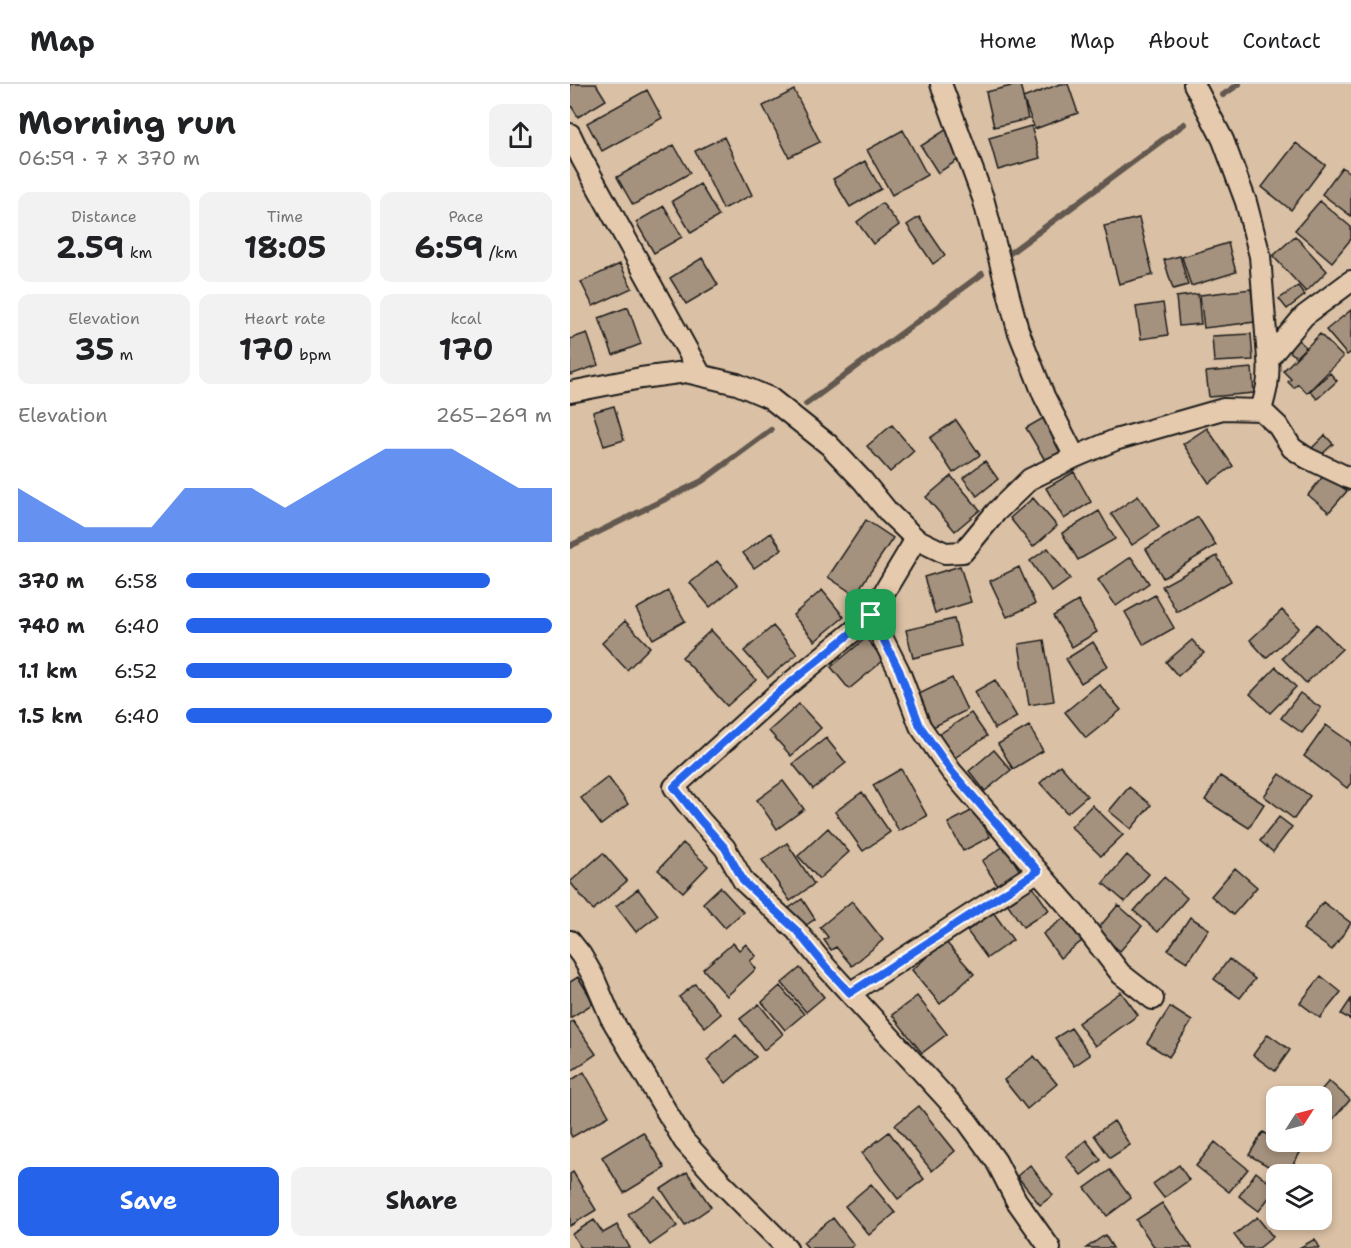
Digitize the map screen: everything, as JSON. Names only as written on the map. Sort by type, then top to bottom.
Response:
[{"type":"street","points":[[941,84],[983,198],[1018,330],[1044,396],[1075,456]]},
{"type":"street","points":[[1194,84],[1223,140],[1249,213],[1260,256],[1269,372],[1261,410]]},
{"type":"street","points":[[570,134],[701,375]]},
{"type":"street","points":[[1268,359],[1304,316],[1351,281]]},
{"type":"street","points":[[570,392],[686,372],[737,384],[770,398],[829,445],[889,513],[916,539],[945,553],[963,552],[1030,478],[1115,440],[1223,409],[1261,410],[1278,426],[1292,448],[1307,458],[1351,479]]},
{"type":"street","points":[[916,539],[868,619],[778,693],[674,787],[725,848],[744,882],[796,930],[826,967],[967,1121],[996,1161],[1016,1200],[1050,1248]]},
{"type":"street","points":[[871,615],[899,670],[920,726],[951,771],[1075,914],[1121,974],[1153,999]]},
{"type":"street","points":[[850,993],[1038,871]]},
{"type":"street","points":[[570,941],[593,976],[611,1018],[684,1141],[787,1248]]},
{"type":"building","points":[[570,84],[596,84],[606,100],[578,117],[570,104]]},
{"type":"building","points":[[1020,84],[1028,119],[994,127],[986,92]]},
{"type":"building","points":[[1060,84],[1068,84],[1078,113],[1035,129],[1023,98]]},
{"type":"building","points":[[647,90],[662,118],[602,151],[587,123]]},
{"type":"building","points":[[794,90],[820,142],[789,157],[763,106]]},
{"type":"building","points":[[1031,126],[1040,158],[998,170],[989,138]]},
{"type":"building","points":[[950,127],[967,154],[938,173],[921,146]]},
{"type":"building","points":[[903,130],[927,175],[892,195],[867,150]]},
{"type":"building","points":[[724,137],[752,195],[723,209],[695,151]]},
{"type":"building","points":[[1296,143],[1325,165],[1291,210],[1262,187]]},
{"type":"building","points":[[674,145],[690,173],[633,205],[617,177]]},
{"type":"building","points":[[865,161],[881,189],[850,207],[833,179]]},
{"type":"building","points":[[1342,167],[1351,174],[1351,216],[1322,194]]},
{"type":"building","points":[[700,184],[719,216],[691,233],[672,201]]},
{"type":"building","points":[[1320,201],[1351,227],[1351,239],[1332,262],[1295,230]]},
{"type":"building","points":[[882,203],[899,225],[873,244],[857,222]]},
{"type":"building","points":[[664,206],[682,237],[654,253],[636,222]]},
{"type":"building","points":[[919,217],[945,255],[933,264],[907,225]]},
{"type":"building","points":[[1139,218],[1153,275],[1119,284],[1104,226]]},
{"type":"building","points":[[1295,236],[1327,271],[1306,292],[1273,256]]},
{"type":"building","points":[[1228,243],[1236,272],[1191,286],[1182,257]]},
{"type":"building","points":[[1180,256],[1188,285],[1173,289],[1164,260]]},
{"type":"building","points":[[702,258],[718,285],[686,304],[670,278]]},
{"type":"building","points":[[620,264],[632,288],[593,306],[581,282]]},
{"type":"building","points":[[1298,286],[1305,295],[1287,309],[1279,299]]},
{"type":"building","points":[[1251,289],[1255,322],[1204,328],[1200,295]]},
{"type":"building","points":[[1198,294],[1201,324],[1179,326],[1176,297]]},
{"type":"building","points":[[1163,303],[1168,335],[1141,339],[1136,307]]},
{"type":"building","points":[[628,307],[641,344],[613,355],[599,318]]},
{"type":"building","points":[[1351,310],[1351,352],[1347,355],[1326,330]]},
{"type":"building","points":[[587,333],[598,365],[570,375],[570,339]]},
{"type":"building","points":[[1251,334],[1253,360],[1214,362],[1212,336]]},
{"type":"building","points":[[1320,334],[1343,357],[1307,393],[1298,384],[1294,388],[1288,382],[1291,379],[1283,371]]},
{"type":"building","points":[[1296,338],[1306,347],[1296,357],[1286,348]]},
{"type":"building","points":[[1252,368],[1254,393],[1209,397],[1206,372]]},
{"type":"building","points":[[1330,373],[1337,381],[1317,399],[1310,391]]},
{"type":"building","points":[[614,406],[624,440],[604,446],[593,412]]},
{"type":"building","points":[[1052,413],[1071,448],[1046,462],[1026,428]]},
{"type":"building","points":[[956,420],[980,455],[953,473],[930,438]]},
{"type":"building","points":[[892,425],[914,451],[890,472],[867,446]]},
{"type":"building","points":[[1207,428],[1233,466],[1209,483],[1183,444]]},
{"type":"building","points":[[1325,435],[1333,444],[1320,456],[1312,448]]},
{"type":"building","points":[[985,461],[998,479],[977,496],[963,478]]},
{"type":"building","points":[[1074,472],[1091,502],[1064,519],[1046,488]]},
{"type":"building","points":[[1325,474],[1347,491],[1329,512],[1308,495]]},
{"type":"building","points":[[951,476],[980,510],[955,531],[926,497]]},
{"type":"building","points":[[1138,496],[1159,527],[1132,545],[1111,514]]},
{"type":"building","points":[[1033,498],[1057,526],[1033,547],[1010,518]]},
{"type":"building","points":[[1099,511],[1115,539],[1078,560],[1062,533]]},
{"type":"building","points":[[1198,517],[1216,545],[1163,578],[1146,549]]},
{"type":"building","points":[[866,520],[893,538],[855,595],[828,577]]},
{"type":"building","points":[[771,533],[782,549],[754,568],[743,553]]},
{"type":"building","points":[[1048,548],[1070,579],[1052,592],[1030,561]]},
{"type":"building","points":[[1217,556],[1231,581],[1177,612],[1162,586]]},
{"type":"building","points":[[1131,557],[1149,583],[1116,606],[1098,580]]},
{"type":"building","points":[[717,561],[737,585],[710,607],[690,583]]},
{"type":"building","points":[[960,566],[971,602],[935,613],[924,577]]},
{"type":"building","points":[[1019,567],[1035,604],[1007,617],[990,581]]},
{"type":"building","points":[[822,590],[844,617],[815,641],[793,615]]},
{"type":"building","points":[[668,591],[685,621],[653,639],[636,609]]},
{"type":"building","points":[[1155,595],[1174,628],[1144,645],[1125,612]]},
{"type":"building","points":[[1078,601],[1097,632],[1072,647],[1053,616]]},
{"type":"building","points":[[1282,610],[1299,628],[1266,658],[1250,640]]},
{"type":"building","points":[[954,619],[961,646],[913,658],[906,630]]},
{"type":"building","points":[[625,621],[650,647],[627,670],[602,643]]},
{"type":"building","points":[[1317,624],[1342,649],[1306,683],[1282,658]]},
{"type":"building","points":[[773,626],[797,654],[768,678],[744,651]]},
{"type":"building","points":[[711,630],[756,680],[727,706],[682,657]]},
{"type":"building","points":[[866,638],[884,660],[849,689],[831,667]]},
{"type":"building","points":[[1044,640],[1054,701],[1029,705],[1019,644]]},
{"type":"building","points":[[1192,640],[1204,653],[1178,676],[1166,662]]},
{"type":"building","points":[[1093,642],[1108,666],[1081,683],[1066,659]]},
{"type":"building","points":[[1276,667],[1296,687],[1270,713],[1250,694]]},
{"type":"building","points":[[952,678],[967,710],[933,727],[917,695]]},
{"type":"building","points":[[995,680],[1017,717],[995,729],[974,692]]},
{"type":"building","points":[[1099,684],[1121,710],[1086,738],[1065,712]]},
{"type":"building","points":[[1300,693],[1321,708],[1302,733],[1281,718]]},
{"type":"building","points":[[799,704],[821,728],[791,756],[769,731]]},
{"type":"building","points":[[971,713],[987,736],[953,759],[937,736]]},
{"type":"building","points":[[1326,725],[1351,743],[1351,783],[1347,788],[1304,756]]},
{"type":"building","points":[[1029,726],[1043,751],[1013,769],[998,744]]},
{"type":"building","points":[[826,738],[846,763],[813,789],[793,764]]},
{"type":"building","points":[[994,750],[1011,770],[985,791],[969,771]]},
{"type":"building","points":[[1060,765],[1087,796],[1067,813],[1040,783]]},
{"type":"building","points":[[901,769],[927,816],[899,831],[873,785]]},
{"type":"building","points":[[1280,774],[1310,796],[1294,819],[1264,796]]},
{"type":"building","points":[[1220,776],[1264,804],[1249,828],[1205,800]]},
{"type":"building","points":[[608,777],[628,804],[601,825],[581,798]]},
{"type":"building","points":[[783,781],[804,809],[777,829],[757,800]]},
{"type":"building","points":[[1129,787],[1151,805],[1131,829],[1109,811]]},
{"type":"building","points":[[862,792],[890,832],[863,851],[835,812]]},
{"type":"building","points":[[1092,805],[1123,835],[1101,856],[1071,827]]},
{"type":"building","points":[[975,809],[990,837],[963,851],[948,823]]},
{"type":"building","points":[[1279,817],[1292,827],[1273,852],[1260,841]]},
{"type":"building","points":[[828,828],[849,852],[819,879],[798,856]]},
{"type":"building","points":[[683,843],[708,866],[683,892],[658,870]]},
{"type":"building","points":[[787,843],[814,884],[790,901],[762,860]]},
{"type":"building","points":[[1004,846],[1022,874],[999,888],[982,861]]},
{"type":"building","points":[[603,853],[627,881],[593,910],[570,882]]},
{"type":"building","points":[[1127,855],[1149,874],[1125,902],[1103,883]]},
{"type":"building","points":[[1235,868],[1257,887],[1233,915],[1211,896]]},
{"type":"building","points":[[1164,877],[1187,898],[1158,932],[1134,911]]},
{"type":"building","points":[[1032,886],[1049,910],[1023,927],[1007,903]]},
{"type":"building","points":[[720,887],[743,912],[725,928],[703,903]]},
{"type":"building","points":[[638,889],[658,915],[636,932],[616,906]]},
{"type":"building","points":[[802,899],[815,919],[802,928],[789,908]]},
{"type":"building","points":[[852,901],[883,940],[852,966],[836,947],[831,950],[824,940],[828,937],[820,927]]},
{"type":"building","points":[[1323,902],[1351,923],[1332,950],[1303,929]]},
{"type":"building","points":[[1118,905],[1142,926],[1120,951],[1096,931]]},
{"type":"building","points":[[993,912],[1013,940],[987,958],[967,931]]},
{"type":"building","points":[[1190,917],[1209,929],[1187,962],[1168,950]]},
{"type":"building","points":[[1064,918],[1082,941],[1060,958],[1043,934]]},
{"type":"building","points":[[945,941],[974,974],[940,1004],[912,970]]},
{"type":"building","points":[[733,943],[739,950],[746,944],[756,956],[750,961],[756,969],[727,996],[703,969]]},
{"type":"building","points":[[1229,959],[1255,979],[1240,998],[1214,979]]},
{"type":"building","points":[[800,968],[824,997],[806,1012],[782,983]]},
{"type":"building","points":[[1321,976],[1341,992],[1320,1018],[1300,1003]]},
{"type":"building","points":[[578,977],[594,1003],[570,1018],[570,982]]},
{"type":"building","points":[[695,984],[721,1014],[705,1027],[679,997]]},
{"type":"building","points":[[780,986],[804,1014],[785,1030],[762,1002]]},
{"type":"building","points":[[1121,992],[1138,1015],[1095,1046],[1078,1023]]},
{"type":"building","points":[[917,996],[947,1034],[922,1053],[892,1015]]},
{"type":"building","points":[[1351,999],[1351,1020],[1341,1014]]},
{"type":"building","points":[[759,1004],[783,1034],[764,1050],[740,1019]]},
{"type":"building","points":[[1170,1007],[1192,1021],[1169,1057],[1147,1043]]},
{"type":"building","points":[[573,1021],[596,1054],[570,1072],[570,1023]]},
{"type":"building","points":[[1071,1028],[1090,1055],[1074,1066],[1055,1038]]},
{"type":"building","points":[[1268,1034],[1290,1050],[1275,1071],[1253,1055]]},
{"type":"building","points":[[736,1035],[756,1057],[726,1083],[707,1060]]},
{"type":"building","points":[[1034,1056],[1057,1084],[1027,1109],[1004,1080]]},
{"type":"building","points":[[584,1072],[609,1116],[572,1137],[570,1133],[570,1081]]},
{"type":"building","points":[[1329,1081],[1350,1100],[1332,1120],[1332,1086],[1325,1086]]},
{"type":"building","points":[[919,1106],[955,1151],[932,1171],[895,1125]]},
{"type":"building","points":[[1114,1121],[1130,1145],[1110,1158],[1094,1135]]},
{"type":"building","points":[[643,1132],[665,1168],[624,1193],[602,1157]]},
{"type":"building","points":[[889,1132],[924,1179],[898,1199],[862,1153]]},
{"type":"building","points":[[1263,1132],[1266,1134],[1266,1152],[1300,1153],[1293,1164],[1266,1165],[1249,1155]]},
{"type":"building","points":[[1086,1140],[1101,1160],[1081,1175],[1066,1156]]},
{"type":"building","points":[[1215,1142],[1248,1169],[1229,1192],[1196,1166]]},
{"type":"building","points":[[1030,1165],[1053,1195],[1040,1205],[1017,1176]]},
{"type":"building","points":[[1179,1165],[1189,1180],[1164,1198],[1153,1184]]},
{"type":"building","points":[[1110,1170],[1131,1198],[1107,1216],[1085,1188]]},
{"type":"building","points":[[573,1172],[596,1210],[570,1226],[570,1174]]},
{"type":"building","points":[[687,1172],[711,1207],[685,1225],[661,1189]]},
{"type":"building","points":[[1256,1172],[1266,1180],[1266,1202],[1259,1211],[1239,1196]]},
{"type":"building","points":[[871,1184],[895,1213],[869,1235],[845,1206]]},
{"type":"building","points":[[655,1196],[677,1226],[650,1245],[628,1214]]},
{"type":"building","points":[[1162,1203],[1192,1248],[1155,1248],[1136,1220]]},
{"type":"building","points":[[1257,1217],[1273,1237],[1259,1248],[1244,1248],[1234,1235]]},
{"type":"building","points":[[833,1218],[854,1245],[850,1248],[808,1248],[803,1242]]},
{"type":"building","points":[[594,1220],[603,1233],[617,1225],[630,1248],[581,1248],[572,1234]]},
{"type":"building","points":[[1105,1235],[1113,1248],[1086,1248]]},
{"type":"building","points":[[1315,1239],[1320,1248],[1299,1248]]},
{"type":"waterway","points":[[1223,95],[1239,84]]},
{"type":"waterway","points":[[1010,253],[1184,124]]},
{"type":"waterway","points":[[806,404],[982,274]]},
{"type":"waterway","points":[[570,546],[702,481],[771,430]]},
{"type":"route","points":[[871,615],[899,670],[920,726],[951,771],[1038,871],[850,993],[796,930],[744,882],[725,848],[674,787],[778,693],[871,615]]}]
